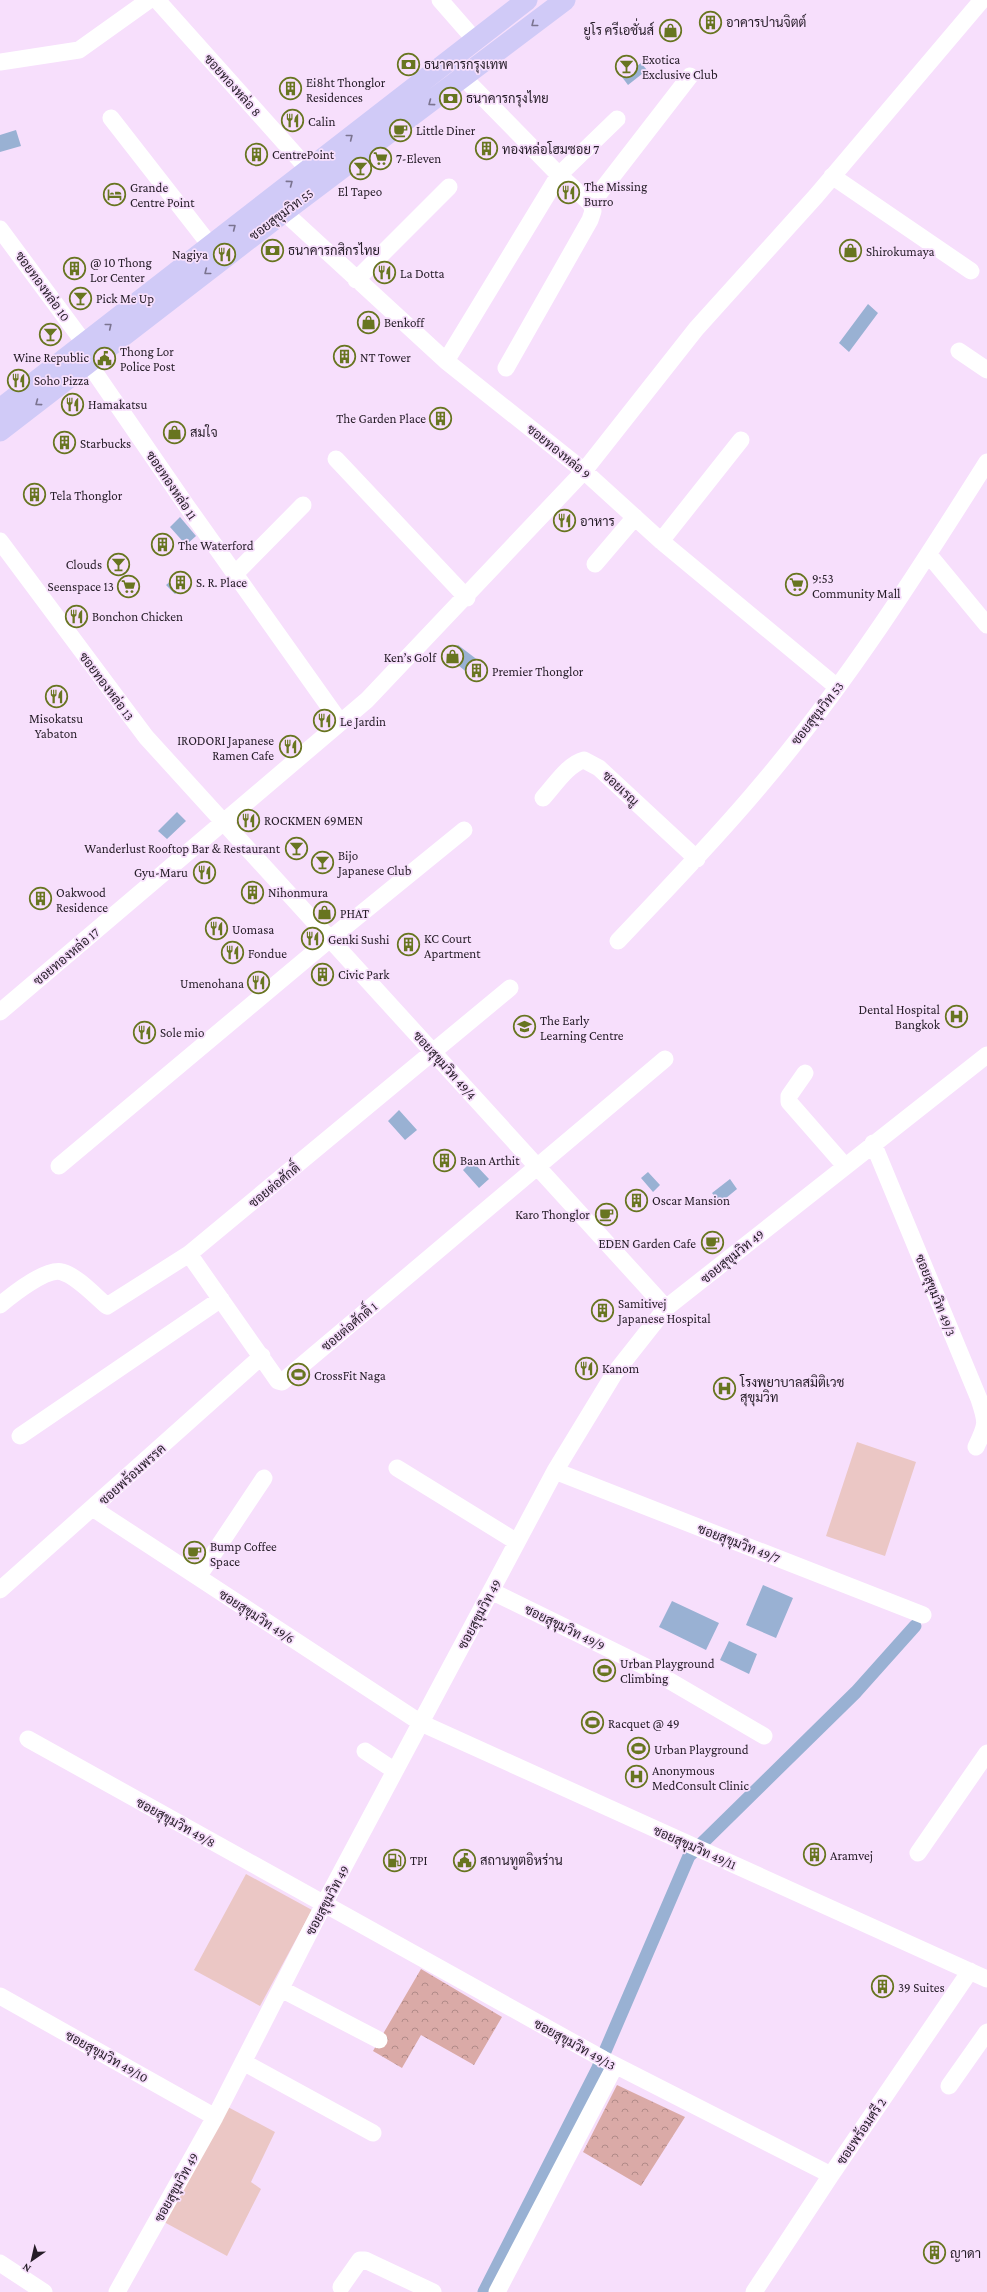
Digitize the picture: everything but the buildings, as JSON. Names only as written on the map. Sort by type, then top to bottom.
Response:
[{"type":"main road","name":"ซอยสุขุมวิท 55","points":[[315,177],[449,60],[527,0]]},
{"type":"main road","name":"ซอยสุขุมวิท 55","points":[[0,409],[87,354],[278,204],[315,177],[464,78],[565,0]]},
{"type":"main road","points":[[475,40],[491,57]]},
{"type":"main road","points":[[449,60],[464,78]]},
{"type":"main road","name":"ซอยสุขุมวิท 55","points":[[0,431],[210,245],[278,204]]},
{"type":"street","points":[[0,62],[78,50],[150,0]]},
{"type":"street","name":"ซอยทองหล่อ 8","points":[[157,0],[315,177]]},
{"type":"street","points":[[440,0],[475,40]]},
{"type":"street","name":"ซอยทองหล่อ 17","points":[[0,1012],[367,700],[467,598],[584,472],[696,329],[832,176],[982,0]]},
{"type":"street","points":[[591,204],[690,76]]},
{"type":"street","points":[[464,78],[558,175],[591,204],[593,211],[590,220],[506,368]]},
{"type":"street","points":[[111,118],[210,245]]},
{"type":"street","points":[[446,361],[558,175],[617,118]]},
{"type":"street","points":[[832,176],[971,272]]},
{"type":"street","points":[[356,280],[449,187]]},
{"type":"street","name":"ซอยทองหล่อ 9","points":[[278,204],[356,280],[446,361],[584,472],[662,541],[838,687]]},
{"type":"street","name":"ซอยทองหล่อ 10","points":[[0,228],[87,354]]},
{"type":"street","points":[[960,351],[987,370]]},
{"type":"street","name":"ซอยทองหล่อ 11","points":[[87,354],[235,574],[340,722]]},
{"type":"street","points":[[662,541],[741,440]]},
{"type":"street","points":[[336,459],[467,598]]},
{"type":"street","name":"ซอยสุขุมวิท 53","points":[[618,941],[697,859],[761,785],[838,687],[929,555],[987,462]]},
{"type":"street","points":[[235,574],[303,505]]},
{"type":"street","points":[[595,564],[635,517]]},
{"type":"street","name":"ซอยทองหล่อ 13","points":[[0,541],[139,728],[224,822]]},
{"type":"street","points":[[929,555],[987,624]]},
{"type":"street","name":"ซอยเรณู","points":[[543,798],[572,766],[577,762],[584,760],[599,768],[697,859]]},
{"type":"street","name":"ซอยสุขุมวิท 49/4","points":[[224,822],[666,1308]]},
{"type":"street","points":[[59,1166],[330,939],[464,830]]},
{"type":"street","name":"ซอยต่อศักดิ์","points":[[0,1305],[39,1277],[62,1271],[85,1287],[107,1306],[189,1254],[510,988]]},
{"type":"street","name":"ซอยสุขุมวิท 49","points":[[117,2292],[215,2117],[324,1904],[555,1471],[614,1374],[666,1308],[873,1143],[987,1055]]},
{"type":"street","points":[[538,1167],[665,1059]]},
{"type":"street","points":[[805,1073],[788,1100],[845,1166]]},
{"type":"street","name":"ซอยสุขุมวิท 49/3","points":[[873,1143],[987,1421],[985,1431],[976,1448]]},
{"type":"street","name":"ซอยต่อศักดิ์ 1","points":[[189,1254],[262,1356],[278,1381],[284,1380],[538,1167]]},
{"type":"street","points":[[20,1436],[221,1299]]},
{"type":"street","name":"ซอยพร้อมพรรค","points":[[0,1590],[94,1509],[262,1356]]},
{"type":"street","points":[[397,1468],[517,1542]]},
{"type":"street","name":"ซอยสุขุมวิท 49/7","points":[[555,1471],[923,1615]]},
{"type":"street","points":[[198,1577],[264,1478]]},
{"type":"street","name":"ซอยสุขุมวิท 49/6","points":[[94,1509],[421,1723]]},
{"type":"street","name":"ซอยสุขุมวิท 49/9","points":[[491,1591],[646,1667],[764,1736]]},
{"type":"street","name":"ซอยสุขุมวิท 49/11","points":[[421,1723],[987,1979]]},
{"type":"street","name":"ซอยสุขุมวิท 49/8","points":[[28,1739],[324,1904]]},
{"type":"street","points":[[364,1751],[395,1771]]},
{"type":"street","points":[[918,1853],[987,1753]]},
{"type":"street","name":"ซอยสุขุมวิท 49/13","points":[[324,1904],[615,2066],[831,2175]]},
{"type":"street","name":"ซอยพร้อมศรี 2","points":[[754,2292],[831,2175],[970,1971]]},
{"type":"street","points":[[281,1989],[379,2040]]},
{"type":"street","name":"ซอยสุขุมวิท 49/10","points":[[0,1996],[215,2117]]},
{"type":"street","points":[[949,2086],[987,2032]]},
{"type":"street","points":[[243,2062],[373,2133]]},
{"type":"street","points":[[497,2292],[615,2066]]},
{"type":"street","points":[[341,2287],[360,2260],[365,2260],[433,2292]]},
{"type":"street","points":[[0,2263],[44,2292]]},
{"type":"shaded area","points":[[857,1442],[916,1462],[885,1556],[826,1536]]},
{"type":"shaded area","points":[[246,1874],[312,1910],[260,2006],[194,1970]]},
{"type":"shaded area","points":[[226,2106],[275,2132],[251,2182],[261,2189],[227,2256],[164,2222]]},
{"type":"green space","points":[[421,1969],[502,2017],[474,2065],[421,2035],[402,2068],[373,2051]]},
{"type":"green space","points":[[617,2085],[685,2117],[641,2186],[583,2152]]},
{"type":"water","points":[[641,63],[647,70],[628,85],[622,77]]},
{"type":"water","points":[[16,130],[21,146],[0,152],[0,135]]},
{"type":"water","points":[[868,304],[878,313],[849,352],[839,343]]},
{"type":"water","points":[[180,517],[196,536],[186,545],[170,527]]},
{"type":"water","points":[[179,574],[188,583],[175,594],[166,585]]},
{"type":"water","points":[[458,645],[479,661],[469,674],[448,657]]},
{"type":"water","points":[[177,812],[186,821],[167,839],[158,831]]},
{"type":"water","points":[[399,1110],[417,1130],[405,1140],[388,1121]]},
{"type":"water","points":[[472,1161],[489,1179],[479,1188],[463,1170]]},
{"type":"water","points":[[648,1172],[660,1185],[653,1192],[641,1178]]},
{"type":"water","points":[[730,1179],[737,1189],[720,1203],[712,1193]]},
{"type":"water","points":[[763,1585],[793,1598],[776,1638],[746,1625]]},
{"type":"water","points":[[672,1601],[719,1623],[706,1650],[659,1627]]},
{"type":"water","points":[[729,1641],[757,1654],[749,1674],[720,1660]]},
{"type":"waterway","points":[[484,2292],[597,2070],[689,1856],[856,1692],[915,1626]]},
{"type":"place","name":"อาคารปานจิตต์","points":[[711,22]]},
{"type":"place","name":"ยูโร ครีเอชั่นส์","points":[[670,30]]},
{"type":"place","name":"ธนาคารกรุงเทพ","points":[[408,64]]},
{"type":"place","name":"Exotica Exclusive Club","points":[[626,66]]},
{"type":"place","name":"Ei8ht Thonglor Residences","points":[[291,89]]},
{"type":"place","name":"ธนาคารกรุงไทย","points":[[450,98]]},
{"type":"place","name":"Calin","points":[[292,121]]},
{"type":"place","name":"Little Diner","points":[[401,130]]},
{"type":"place","name":"ทองหล่อโฮมซอย 7","points":[[486,149]]},
{"type":"place","name":"CentrePoint","points":[[257,154]]},
{"type":"place","name":"7-Eleven","points":[[381,158]]},
{"type":"place","name":"El Tapeo","points":[[360,169]]},
{"type":"place","name":"The Missing Burro","points":[[568,193]]},
{"type":"place","name":"Grande Centre Point","points":[[114,194]]},
{"type":"place","name":"ธนาคารกสิกรไทย","points":[[272,250]]},
{"type":"place","name":"Shirokumaya","points":[[850,251]]},
{"type":"place","name":"Nagiya","points":[[224,254]]},
{"type":"place","name":"@ 10 Thong Lor Center","points":[[75,269]]},
{"type":"place","name":"La Dotta","points":[[385,273]]},
{"type":"place","name":"Pick Me Up","points":[[80,298]]},
{"type":"place","name":"Benkoff","points":[[368,322]]},
{"type":"place","name":"Wine Republic","points":[[51,335]]},
{"type":"place","name":"NT Tower","points":[[345,357]]},
{"type":"place","name":"Thong Lor Police Post","points":[[104,358]]},
{"type":"place","name":"Soho Pizza","points":[[19,380]]},
{"type":"place","name":"Hamakatsu","points":[[72,404]]},
{"type":"place","name":"The Garden Place","points":[[441,418]]},
{"type":"place","name":"สมใจ","points":[[174,432]]},
{"type":"place","name":"Starbucks","points":[[65,443]]},
{"type":"place","name":"Tela Thonglor","points":[[34,495]]},
{"type":"place","name":"อาหาร","points":[[565,521]]},
{"type":"place","name":"The Waterford","points":[[162,545]]},
{"type":"place","name":"Clouds","points":[[118,564]]},
{"type":"place","name":"S. R. Place","points":[[180,582]]},
{"type":"place","name":"9:53 Community Mall","points":[[796,585]]},
{"type":"place","name":"Seenspace 13","points":[[129,586]]},
{"type":"place","name":"Bonchon Chicken","points":[[76,616]]},
{"type":"place","name":"Ken’s Golf","points":[[452,657]]},
{"type":"place","name":"Premier Thonglor","points":[[476,671]]},
{"type":"place","name":"Misokatsu Yabaton","points":[[56,696]]},
{"type":"place","name":"Le Jardin","points":[[324,721]]},
{"type":"place","name":"IRODORI Japanese Ramen Cafe","points":[[290,747]]},
{"type":"place","name":"ROCKMEN 69MEN","points":[[249,820]]},
{"type":"place","name":"Wanderlust Rooftop Bar & Restaurant","points":[[296,848]]},
{"type":"place","name":"Bijo Japanese Club","points":[[323,862]]},
{"type":"place","name":"Gyu-Maru","points":[[204,872]]},
{"type":"place","name":"Nihonmura","points":[[252,892]]},
{"type":"place","name":"Oakwood Residence","points":[[41,899]]},
{"type":"place","name":"PHAT","points":[[324,913]]},
{"type":"place","name":"Uomasa","points":[[216,929]]},
{"type":"place","name":"Genki Sushi","points":[[312,939]]},
{"type":"place","name":"KC Court Apartment","points":[[409,945]]},
{"type":"place","name":"Fondue","points":[[232,953]]},
{"type":"place","name":"Civic Park","points":[[323,974]]},
{"type":"place","name":"Umenohana","points":[[259,983]]},
{"type":"place","name":"Dental Hospital Bangkok","points":[[956,1016]]},
{"type":"place","name":"The Early Learning Centre","points":[[525,1027]]},
{"type":"place","name":"Sole mio","points":[[145,1032]]},
{"type":"place","name":"Baan Arthit","points":[[445,1160]]},
{"type":"place","name":"Oscar Mansion","points":[[636,1200]]},
{"type":"place","name":"Karo Thonglor","points":[[606,1214]]},
{"type":"place","name":"EDEN Garden Cafe","points":[[712,1243]]},
{"type":"place","name":"Samitivej Japanese Hospital","points":[[602,1310]]},
{"type":"place","name":"Kanom","points":[[586,1368]]},
{"type":"place","name":"CrossFit Naga","points":[[298,1375]]},
{"type":"place","name":"โรงพยาบาลสมิติเวช สุขุมวิท","points":[[724,1389]]},
{"type":"place","name":"Bump Coffee Space","points":[[194,1553]]},
{"type":"place","name":"Urban Playground Climbing","points":[[604,1670]]},
{"type":"place","name":"Racquet @ 49","points":[[593,1723]]},
{"type":"place","name":"Urban Playground","points":[[638,1749]]},
{"type":"place","name":"Anonymous MedConsult Clinic","points":[[637,1777]]},
{"type":"place","name":"Aramvej","points":[[814,1855]]},
{"type":"place","name":"TPI","points":[[394,1860]]},
{"type":"place","name":"สถานทูตอิหร่าน","points":[[464,1860]]},
{"type":"place","name":"39 Suites","points":[[882,1987]]},
{"type":"place","name":"ญาดา","points":[[935,2253]]}]
